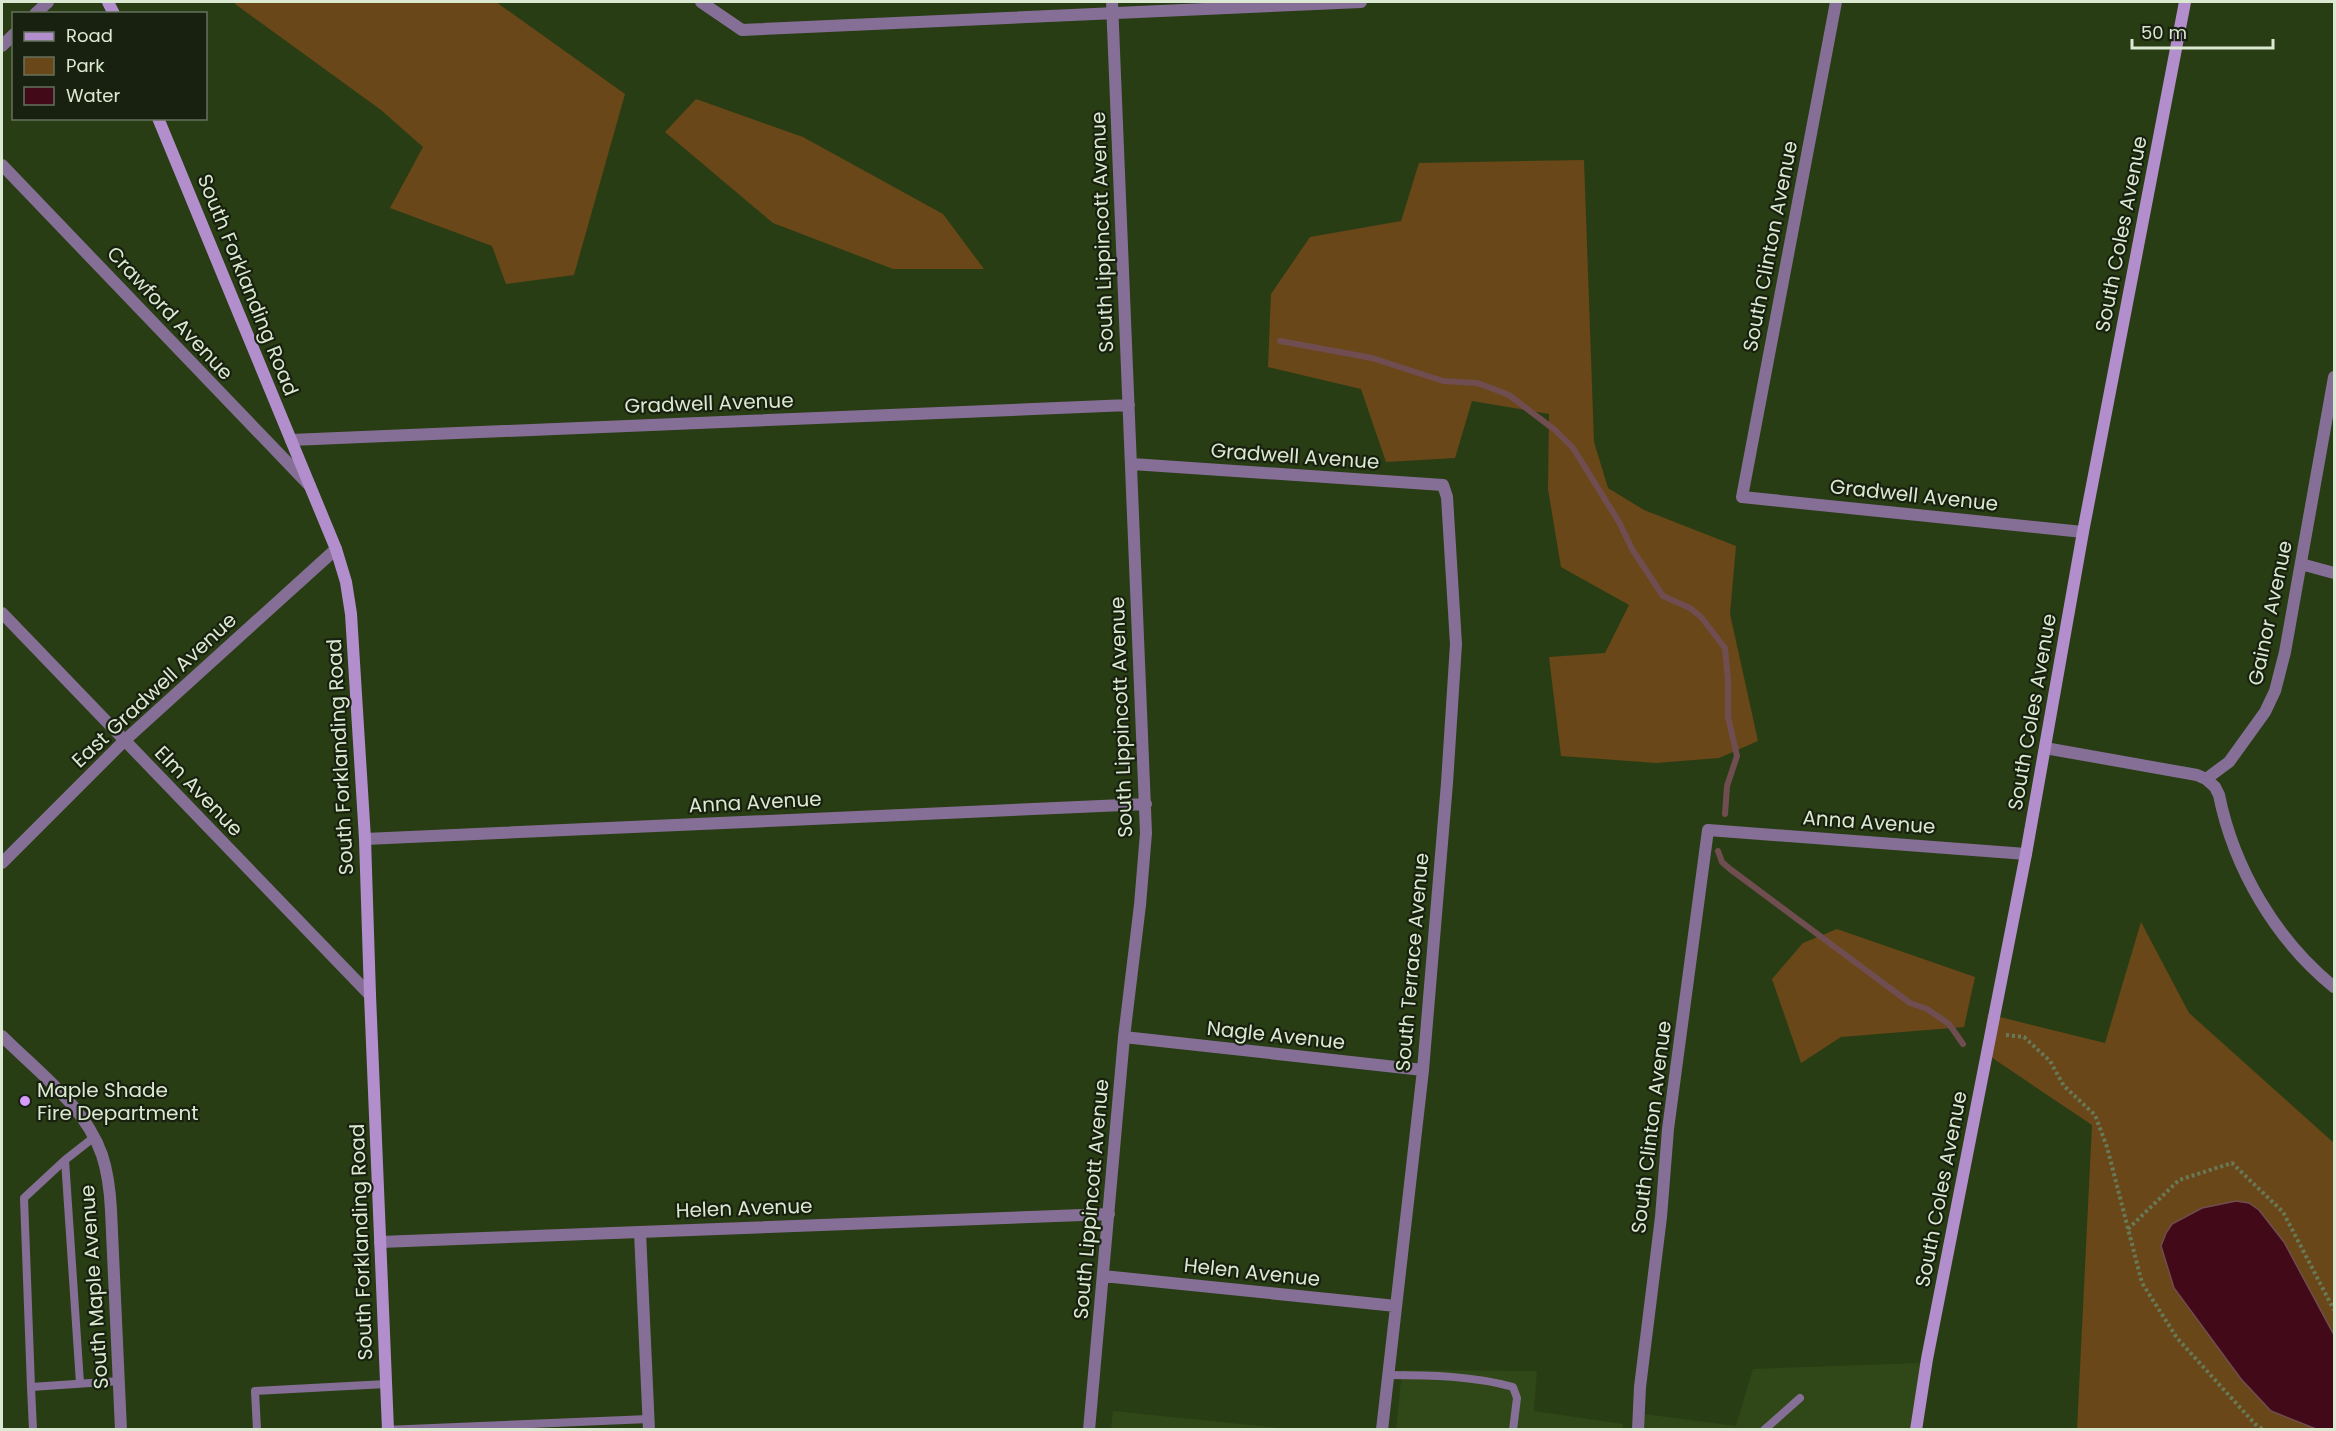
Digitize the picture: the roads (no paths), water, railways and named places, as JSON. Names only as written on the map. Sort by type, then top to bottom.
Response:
[{"type":"street","points":[[701,2],[742,30],[1112,6],[1361,2]]},
{"type":"street","name":"South Clinton Avenue","points":[[1742,497],[1836,2]]},
{"type":"street","name":"South Coles Avenue","points":[[1916,1430],[1932,1335],[2026,854],[2084,532],[2186,2]]},
{"type":"street","name":"South Lippincott Avenue","points":[[1089,1430],[1124,1037],[1146,834],[1112,6]]},
{"type":"street","name":"South Forklanding Road","points":[[159,120],[311,487],[336,549],[346,582],[351,614],[365,839],[387,1429]]},
{"type":"street","name":"Crawford Avenue","points":[[2,165],[311,487]]},
{"type":"street","name":"Gainor Avenue","points":[[2206,779],[2229,762],[2271,701],[2285,652],[2334,377]]},
{"type":"street","name":"Gradwell Avenue","points":[[291,440],[1129,405]]},
{"type":"street","name":"Gradwell Avenue","points":[[1132,464],[1443,485],[1447,497]]},
{"type":"street","name":"South Terrace Avenue","points":[[1382,1430],[1423,1071],[1447,783],[1455,644],[1447,497]]},
{"type":"street","name":"Gradwell Avenue","points":[[1742,497],[2084,532]]},
{"type":"street","name":"East Gradwell Avenue","points":[[2,863],[124,741],[336,549]]},
{"type":"street","points":[[2301,564],[2334,573]]},
{"type":"street","name":"Elm Avenue","points":[[2,613],[370,995]]},
{"type":"street","points":[[2045,748],[2197,775],[2206,779],[2215,787],[2219,795],[2238,855],[2267,912],[2292,947],[2334,987]]},
{"type":"street","name":"Anna Avenue","points":[[365,839],[1146,804]]},
{"type":"street","name":"South Clinton Avenue","points":[[1638,1430],[1640,1387],[1661,1218],[1668,1129],[1708,830]]},
{"type":"street","name":"Anna Avenue","points":[[1708,830],[2026,854]]},
{"type":"street","name":"South Maple Avenue","points":[[2,1036],[70,1102],[101,1154],[109,1181],[122,1430]]},
{"type":"street","name":"Nagle Avenue","points":[[1124,1037],[1423,1071]]},
{"type":"street","name":"Helen Avenue","points":[[380,1242],[1109,1214]]},
{"type":"street","points":[[640,1232],[649,1424]]},
{"type":"street","name":"Helen Avenue","points":[[1103,1276],[1396,1306]]},
{"type":"lane","points":[[33,1430],[24,1198],[93,1138]]},
{"type":"lane","points":[[65,1160],[80,1383]]},
{"type":"lane","points":[[1389,1375],[1424,1375],[1497,1382],[1513,1387],[1517,1398],[1513,1430]]},
{"type":"lane","points":[[31,1387],[120,1381]]},
{"type":"lane","points":[[257,1430],[255,1391],[386,1384]]},
{"type":"lane","points":[[1764,1430],[1800,1398]]},
{"type":"lane","points":[[387,1429],[649,1424]]},
{"type":"water","points":[[2236,1201],[2249,1203],[2259,1210],[2284,1242],[2334,1335],[2334,1429],[2316,1429],[2271,1411],[2241,1379],[2174,1288],[2161,1246],[2172,1224],[2202,1208]]},
{"type":"waterway","points":[[1280,341],[1372,358],[1443,381],[1477,383],[1491,388],[1509,395],[1555,430],[1573,448],[1619,522],[1632,549],[1663,596],[1690,608],[1701,617],[1725,648],[1728,717],[1737,756],[1727,786],[1725,814]]},
{"type":"waterway","points":[[1718,851],[1722,862],[1730,869],[1910,1003],[1927,1009],[1949,1024],[1963,1044]]},
{"type":"place","name":"Maple Shade Fire Department","points":[[25,1101]]}]
